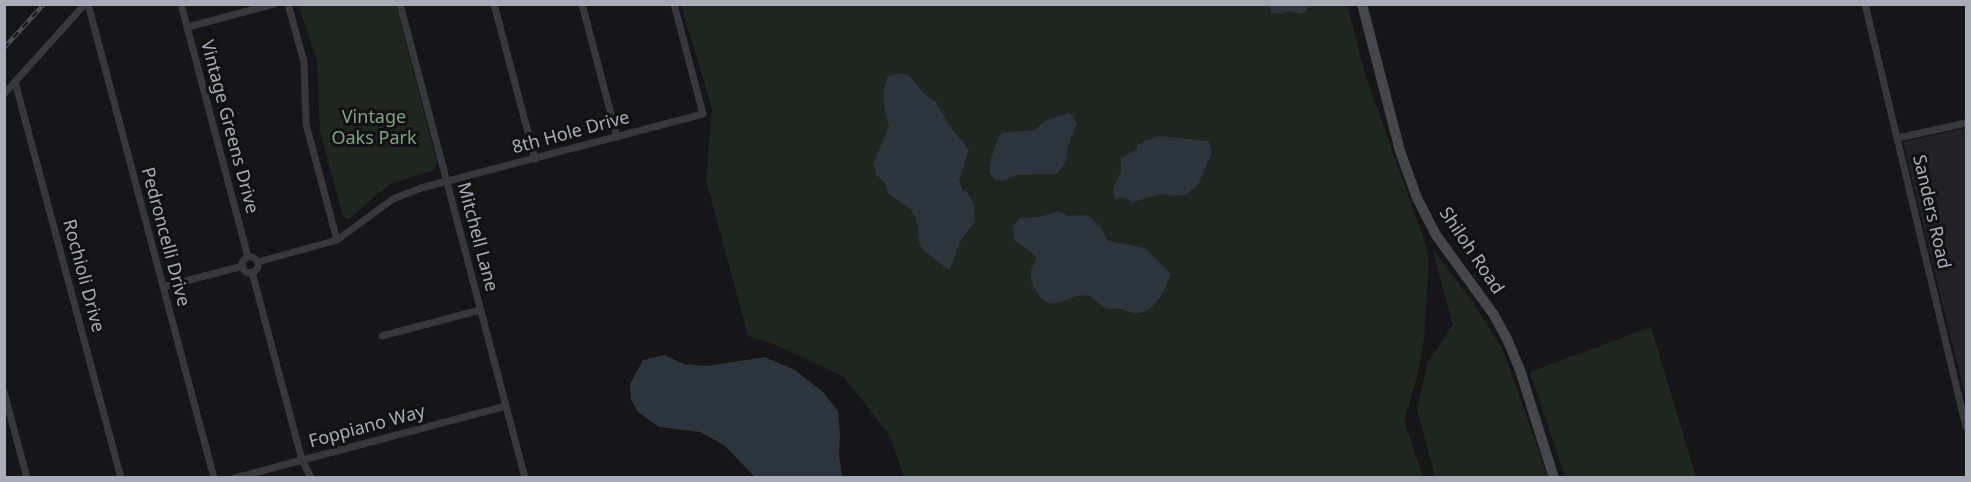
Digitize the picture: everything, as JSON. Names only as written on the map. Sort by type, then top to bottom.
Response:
[{"type":"main road","name":"Shiloh Road","points":[[1362,4],[1400,151],[1417,198],[1436,235],[1494,315],[1507,339],[1520,370],[1554,477]]},
{"type":"street","points":[[4,94],[86,4]]},
{"type":"street","name":"Pedroncelli Drive","points":[[86,4],[214,477]]},
{"type":"street","name":"Vintage Greens Drive","points":[[181,4],[248,257]]},
{"type":"street","points":[[188,27],[274,4]]},
{"type":"street","points":[[258,262],[337,240],[306,124],[304,62],[288,4]]},
{"type":"street","name":"Mitchell Lane","points":[[400,4],[525,477]]},
{"type":"street","points":[[494,4],[535,159]]},
{"type":"street","points":[[582,4],[617,137]]},
{"type":"street","name":"8th Hole Drive","points":[[337,240],[393,199],[421,188],[704,114],[674,4]]},
{"type":"street","name":"Sanders Road","points":[[1865,4],[1966,427]]},
{"type":"street","name":"Rochioli Drive","points":[[15,82],[121,477]]},
{"type":"street","points":[[1898,138],[1966,123]]},
{"type":"street","points":[[248,257],[253,257],[258,262],[258,267],[252,272],[245,271],[243,267],[244,260],[248,257]]},
{"type":"street","points":[[163,287],[243,267]]},
{"type":"street","points":[[252,272],[302,460],[311,477]]},
{"type":"street","points":[[382,336],[480,310]]},
{"type":"street","points":[[4,392],[27,477]]},
{"type":"street","name":"Foppiano Way","points":[[235,477],[506,406]]},
{"type":"shaded area","points":[[1268,4],[1308,5],[1302,14],[1288,11],[1281,14],[1272,13]]},
{"type":"shaded area","points":[[901,73],[908,75],[926,95],[936,102],[949,125],[969,150],[959,181],[963,191],[967,192],[974,204],[975,222],[962,238],[949,270],[923,250],[919,242],[915,217],[910,209],[889,194],[885,183],[876,174],[873,164],[889,127],[884,102],[884,89],[888,76]]},
{"type":"shaded area","points":[[1068,113],[1072,115],[1077,124],[1068,146],[1066,161],[1057,174],[1017,175],[1002,181],[990,174],[993,152],[1002,133],[1035,130],[1045,121]]},
{"type":"shaded area","points":[[1966,128],[1966,400],[1903,142]]},
{"type":"shaded area","points":[[1158,136],[1209,141],[1212,152],[1198,185],[1187,194],[1174,196],[1160,194],[1133,202],[1121,197],[1115,200],[1113,189],[1121,171],[1121,158],[1137,149],[1137,146],[1144,141]]},
{"type":"shaded area","points":[[1057,212],[1068,216],[1087,215],[1099,225],[1108,241],[1145,248],[1171,274],[1156,303],[1146,311],[1137,313],[1122,309],[1108,309],[1089,296],[1081,295],[1055,303],[1048,303],[1042,299],[1031,278],[1036,256],[1014,240],[1013,227],[1019,218],[1038,217]]},
{"type":"shaded area","points":[[664,355],[684,364],[707,366],[765,357],[795,370],[823,392],[838,411],[842,477],[755,477],[724,445],[700,432],[659,427],[638,412],[631,400],[630,384],[643,360]]},
{"type":"green space","name":"Vintage Oaks Park","points":[[301,4],[396,5],[437,163],[434,170],[390,184],[349,219],[343,217],[320,131],[317,61],[299,7]]},
{"type":"green space","points":[[681,5],[1347,5],[1366,77],[1425,242],[1429,260],[1424,338],[1405,423],[1423,477],[904,477],[890,436],[844,377],[776,345],[748,336],[706,180],[712,109]]},
{"type":"green space","points":[[1432,248],[1474,304],[1503,350],[1548,477],[1435,477],[1417,409],[1427,364],[1453,325]]},
{"type":"green space","points":[[1651,327],[1696,477],[1565,477],[1530,372]]},
{"type":"railway","points":[[4,48],[44,4]]}]
